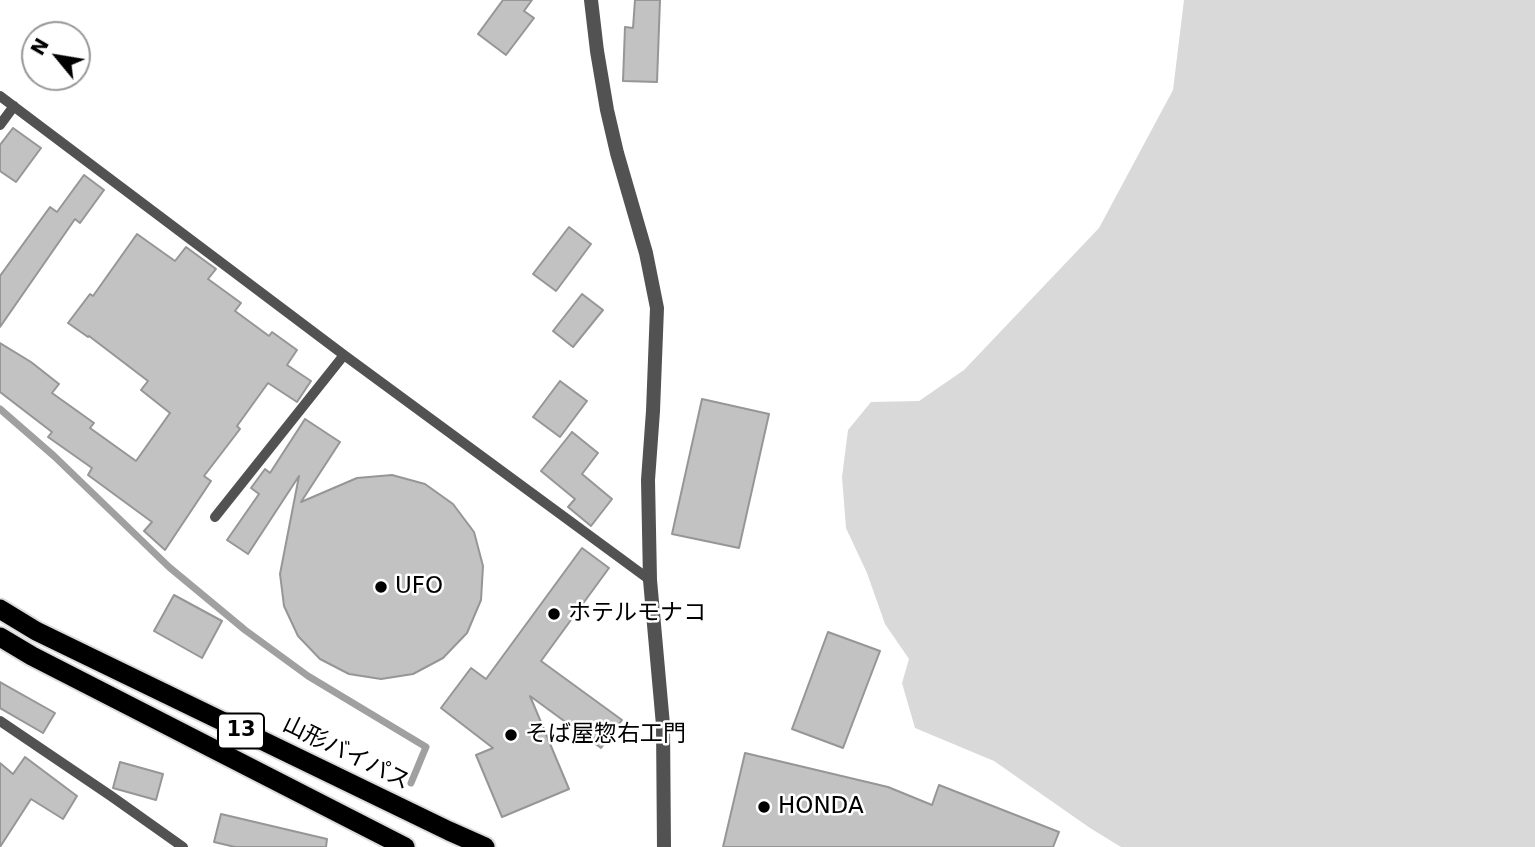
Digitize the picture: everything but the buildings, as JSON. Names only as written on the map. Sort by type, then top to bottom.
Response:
[{"type":"highway","name":"山形バイパス","points":[[0,609],[49,637],[485,847]]},
{"type":"highway","name":"13","points":[[0,638],[405,847]]},
{"type":"street","points":[[591,0],[607,110],[646,253],[657,308],[648,480],[650,580],[663,725],[664,847]]},
{"type":"lane","points":[[0,96],[344,355],[650,580]]},
{"type":"lane","points":[[0,125],[14,106]]},
{"type":"lane","points":[[215,517],[344,355]]},
{"type":"lane","points":[[0,721],[183,847]]},
{"type":"shaded area","points":[[1184,0],[1535,0],[1535,847],[1121,847],[994,761],[915,728],[902,683],[909,659],[885,624],[867,573],[846,528],[842,477],[848,430],[871,402],[919,401],[964,370],[1099,228],[1173,90]]},
{"type":"waterway","points":[[0,409],[54,456],[169,567],[245,630],[308,676],[426,747],[411,783]]},
{"type":"place","name":"UFO","points":[[381,587]]},
{"type":"place","name":"ホテルモナコ","points":[[554,614]]},
{"type":"place","name":"そば屋惣右工門","points":[[511,735]]},
{"type":"place","name":"HONDA","points":[[764,807]]}]
